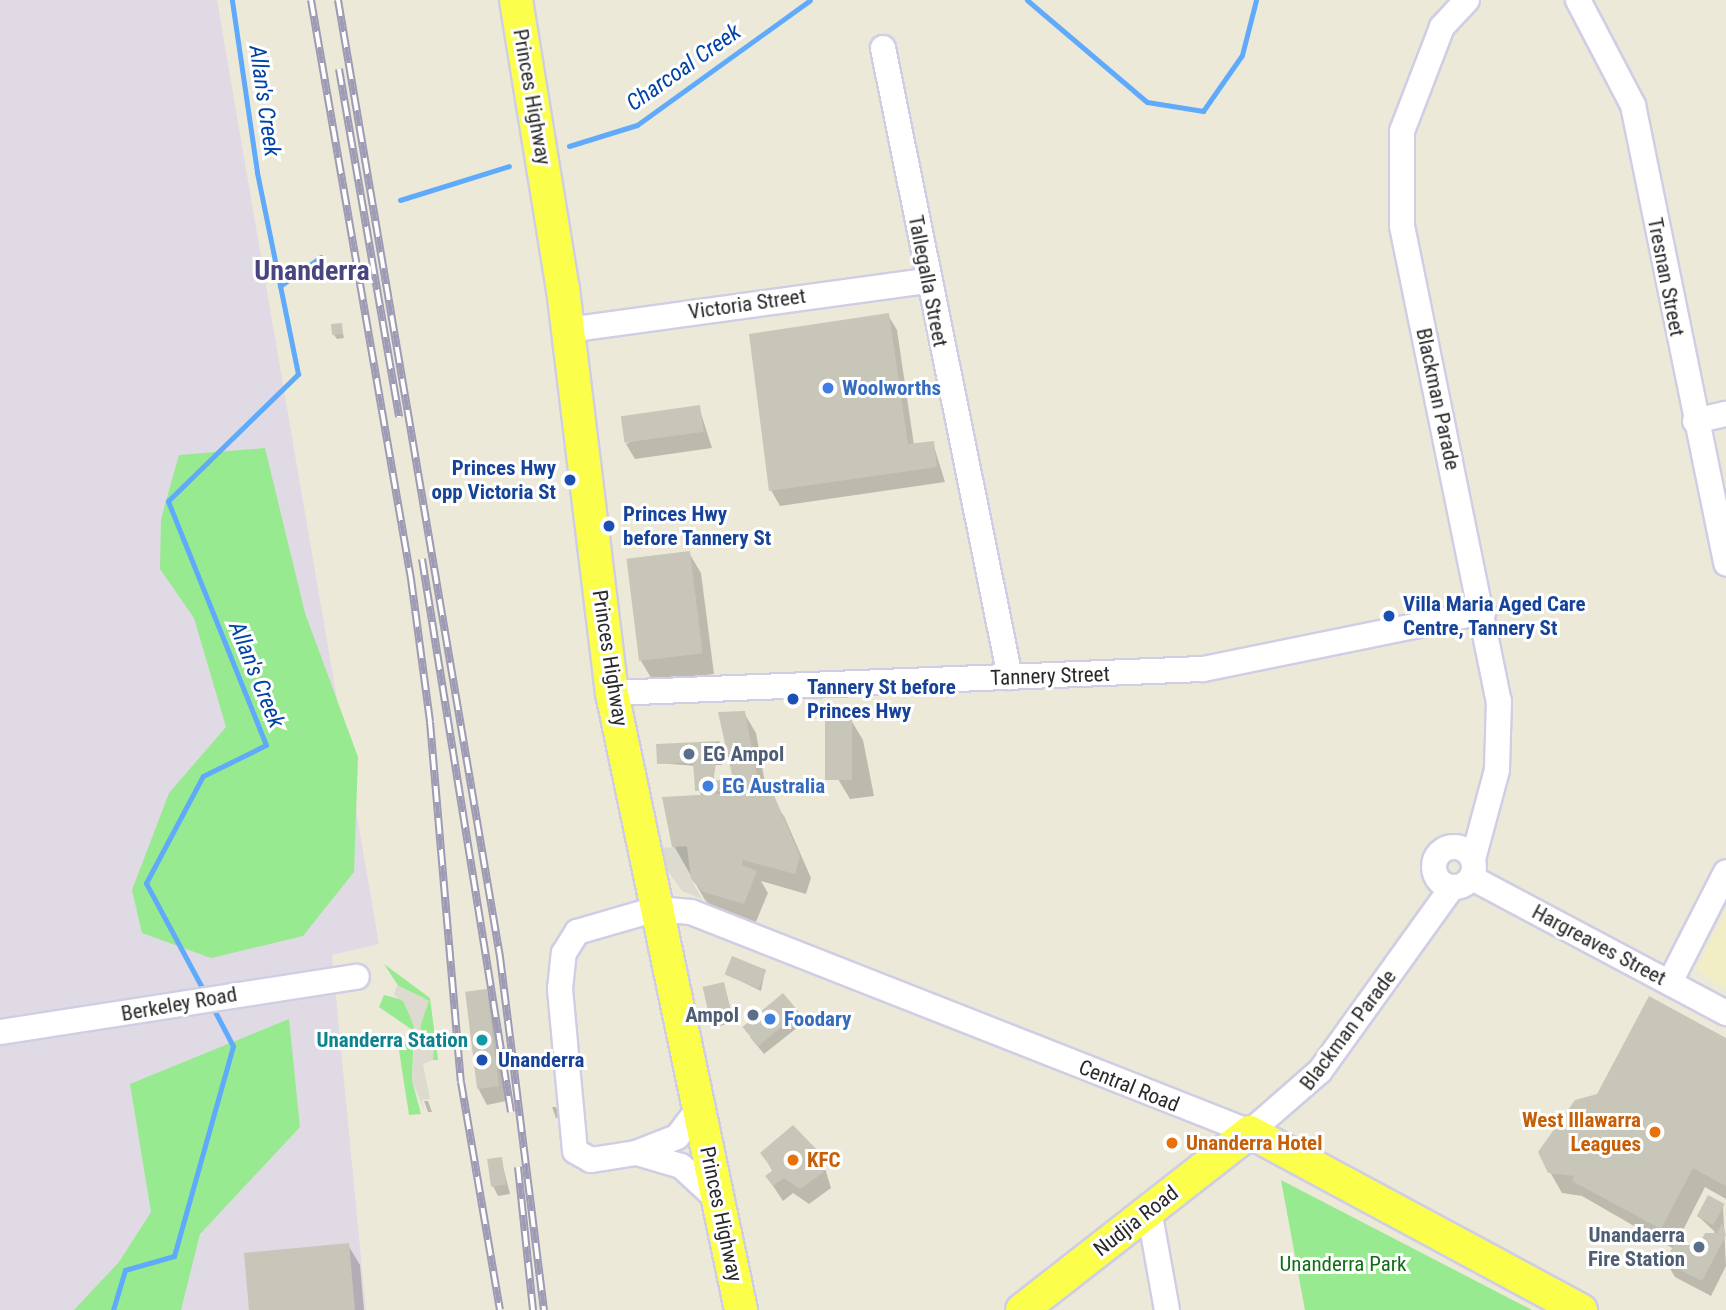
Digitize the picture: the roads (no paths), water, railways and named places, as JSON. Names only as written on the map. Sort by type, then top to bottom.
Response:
[{"type":"main road","name":"Princes Highway","points":[[516,0],[568,330],[612,693],[741,1310]]},
{"type":"main road","name":"Nudjia Road","points":[[1022,1310],[1251,1132]]},
{"type":"main road","name":"Central Road","points":[[1251,1132],[1581,1310]]},
{"type":"street","name":"Blackman Parade","points":[[1251,1132],[1320,1071],[1430,913],[1458,870],[1485,811],[1497,770],[1499,701],[1483,612],[1402,226],[1403,122],[1442,27],[1467,0]]},
{"type":"street","name":"Tresnan Street","points":[[1578,0],[1633,105],[1726,564]]},
{"type":"street","name":"Tallegalla Street","points":[[883,48],[927,281],[1010,677]]},
{"type":"street","name":"Victoria Street","points":[[568,330],[927,281]]},
{"type":"street","points":[[1695,421],[1726,414]]},
{"type":"street","name":"Tannery Street","points":[[612,693],[1203,669],[1483,612]]},
{"type":"street","name":"Hargreaves Street","points":[[1458,870],[1726,1013]]},
{"type":"street","points":[[1670,982],[1726,872]]},
{"type":"street","points":[[656,909],[576,932],[564,953],[560,989],[575,1151],[591,1160],[636,1153],[677,1137],[699,1108]]},
{"type":"street","name":"Central Road","points":[[656,909],[691,912],[1251,1132]]},
{"type":"street","name":"Berkeley Road","points":[[0,1032],[194,999],[358,977]]},
{"type":"street","points":[[636,1153],[681,1166],[717,1199]]},
{"type":"street","points":[[1149,1210],[1167,1310]]},
{"type":"waterway","name":"Allan's Creek","points":[[206,995],[146,883],[203,776],[266,745],[168,501],[298,374],[257,172],[232,0]]},
{"type":"waterway","name":"Charcoal Creek","points":[[569,146],[637,125],[810,0]]},
{"type":"waterway","name":"Charcoal Creek","points":[[1027,0],[1147,102],[1203,111],[1242,55],[1256,0]]},
{"type":"waterway","name":"Charcoal Creek","points":[[400,200],[509,166]]},
{"type":"waterway","name":"Charcoal Creek","points":[[280,286],[321,257]]},
{"type":"waterway","name":"Allan's Creek","points":[[113,1310],[125,1270],[174,1256],[233,1046],[212,1006]]},
{"type":"railway","points":[[311,0],[411,579],[430,722],[461,1082],[500,1310]]},
{"type":"railway","points":[[338,0],[500,957],[544,1310]]},
{"type":"railway","points":[[339,69],[399,417]]},
{"type":"railway","points":[[422,559],[511,1112]]},
{"type":"railway","points":[[518,1167],[533,1310]]},
{"type":"place","name":"Woolworths","points":[[828,388]]},
{"type":"place","name":"Princes Hwy opp Victoria St","points":[[570,480]]},
{"type":"place","name":"Princes Hwy before Tannery St","points":[[609,526]]},
{"type":"place","name":"Villa Maria Aged Care Centre, Tannery St","points":[[1389,616]]},
{"type":"place","name":"Tannery St before Princes Hwy","points":[[793,699]]},
{"type":"place","name":"EG Ampol","points":[[689,754]]},
{"type":"place","name":"EG Australia","points":[[708,786]]},
{"type":"place","name":"Ampol","points":[[753,1015]]},
{"type":"place","name":"Foodary","points":[[770,1019]]},
{"type":"place","name":"Unanderra Station","points":[[482,1040]]},
{"type":"place","name":"Unanderra","points":[[482,1060]]},
{"type":"place","name":"West Illawarra Leagues","points":[[1655,1132]]},
{"type":"place","name":"Unanderra Hotel","points":[[1172,1143]]},
{"type":"place","name":"KFC","points":[[793,1160]]},
{"type":"place","name":"Unandaerra Fire Station","points":[[1699,1247]]},
{"type":"district","name":"Unanderra","points":[[312,271]]},
{"type":"park label","name":"Unanderra Park","points":[[1343,1264]]}]
